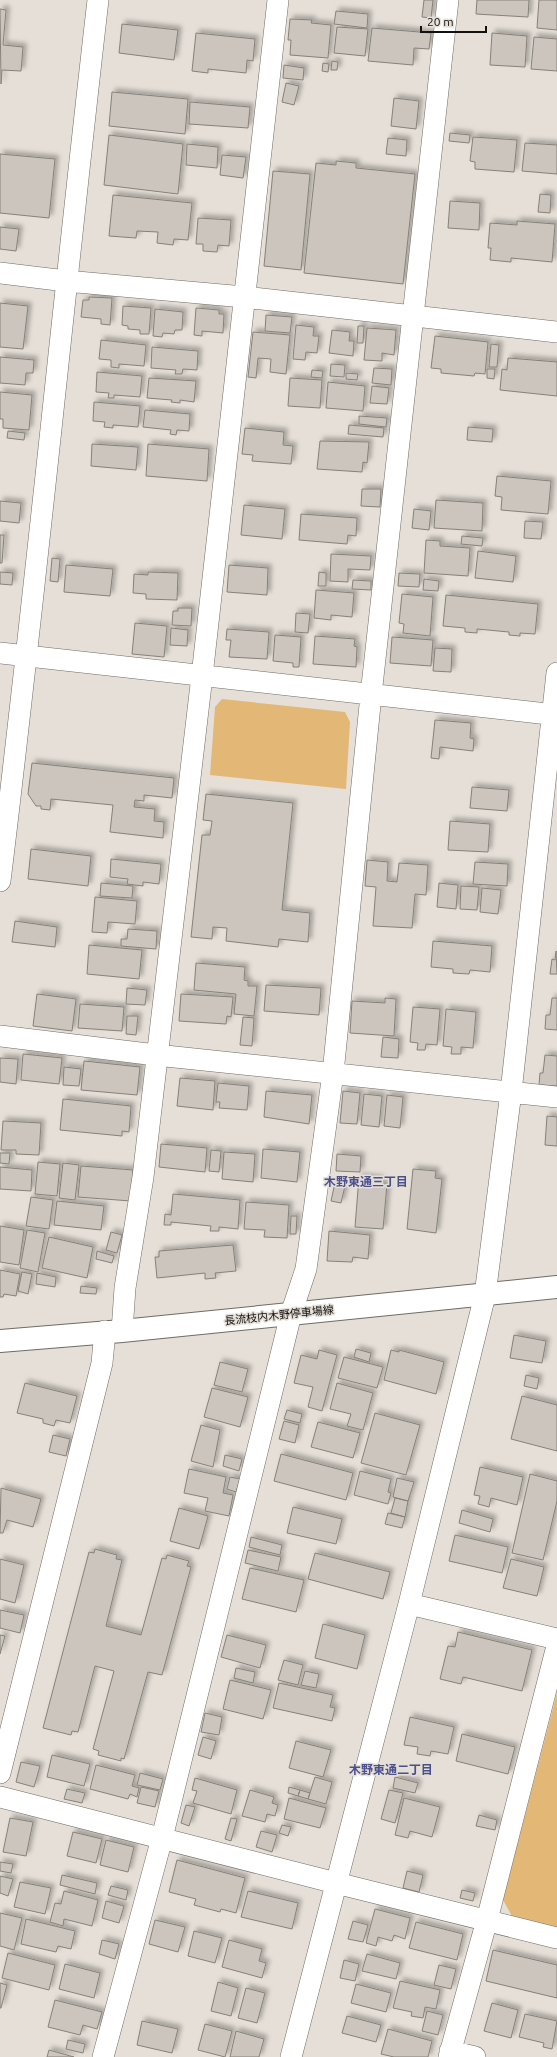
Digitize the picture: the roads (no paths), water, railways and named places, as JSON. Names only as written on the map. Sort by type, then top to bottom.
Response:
[{"type":"main road","name":"長流枝内木野停車場線","points":[[0,1341],[291,1314],[557,1287]]},
{"type":"street","points":[[0,881],[28,656],[66,281],[98,0]]},
{"type":"street","points":[[0,1773],[102,1363],[113,1331],[124,1288],[143,1177],[156,1055],[202,676],[278,0]]},
{"type":"street","points":[[104,2057],[162,1838],[291,1314],[306,1269],[333,1073],[371,695],[448,0]]},
{"type":"street","points":[[0,273],[66,281],[244,297],[557,332]]},
{"type":"street","points":[[0,653],[371,695],[555,714]]},
{"type":"street","points":[[291,2057],[409,1604],[485,1295],[511,1092],[555,714],[557,673]]},
{"type":"street","points":[[0,1036],[156,1055],[557,1097]]},
{"type":"street","points":[[409,1604],[557,1639]]},
{"type":"street","points":[[475,2057],[450,2054],[487,1920],[557,1646]]},
{"type":"street","points":[[0,1797],[557,1938]]},
{"type":"district","name":"木野東通三丁目","points":[[366,1182]]},
{"type":"district","name":"木野東通二丁目","points":[[391,1770]]}]
